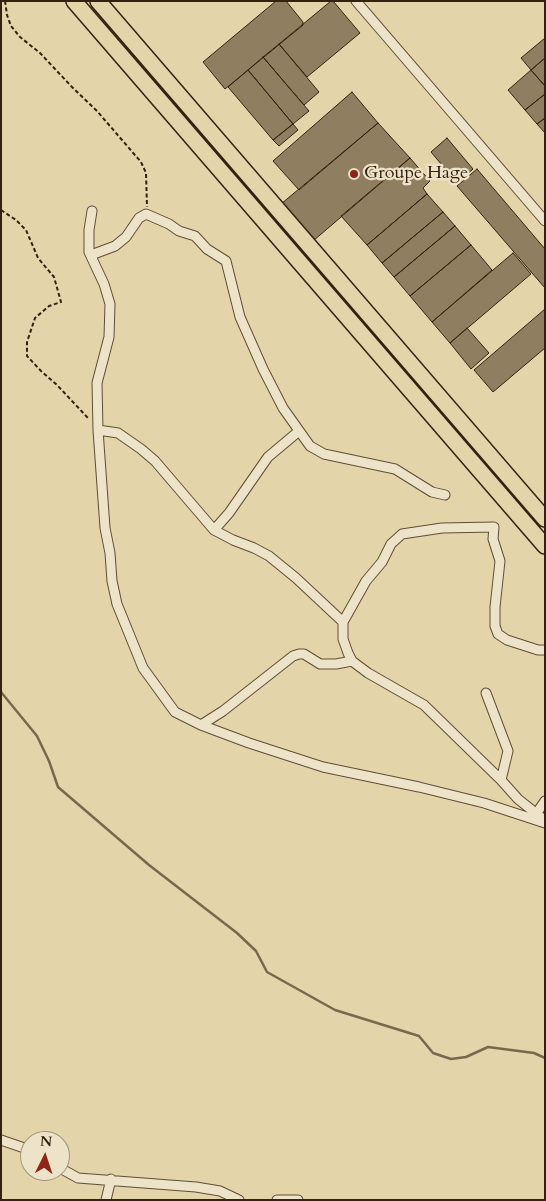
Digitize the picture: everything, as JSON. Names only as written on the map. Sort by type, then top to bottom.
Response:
[{"type":"main road","points":[[74,1],[545,546]]},
{"type":"main road","points":[[98,1],[545,519]]},
{"type":"street","points":[[356,1],[545,221]]},
{"type":"street","points":[[92,211],[89,230],[89,252],[104,284],[110,304],[109,337],[97,384],[104,528],[110,553],[112,581],[117,604],[143,668],[159,692],[175,712],[248,744],[323,767],[420,787],[484,803],[545,822]]},
{"type":"street","points":[[91,256],[115,246],[126,237],[139,218],[146,214],[195,236],[207,249],[226,261],[240,317],[262,369],[278,400],[310,446],[324,454],[395,470],[432,492],[445,495]]},
{"type":"street","points":[[98,430],[118,433],[141,448],[155,461],[214,530],[269,556],[296,578],[343,622]]},
{"type":"street","points":[[214,530],[233,507],[268,457],[299,431]]},
{"type":"street","points":[[545,650],[538,650],[507,640],[498,634],[495,626],[495,607],[500,561],[493,539],[494,527],[442,528],[402,534],[391,544],[382,562],[366,582],[343,622],[343,639],[352,661],[424,705],[518,799],[545,822]]},
{"type":"street","points":[[201,725],[223,712],[293,656],[304,654],[320,664],[352,661]]},
{"type":"street","points":[[486,693],[508,751],[501,780]]},
{"type":"street","points":[[536,814],[545,802]]},
{"type":"street","points":[[1,1140],[20,1147]]},
{"type":"street","points":[[70,1174],[78,1178],[196,1187],[220,1191],[239,1200]]},
{"type":"street","points":[[106,1200],[111,1180]]},
{"type":"street","points":[[277,1200],[298,1200]]},
{"type":"path","points":[[6,1],[9,21],[20,37],[40,53],[97,111],[140,162],[146,174],[146,214]]},
{"type":"path","points":[[1,210],[16,220],[26,230],[38,258],[54,277],[61,302],[49,306],[35,318],[27,342],[27,356],[78,406],[98,430]]},
{"type":"building","points":[[276,1],[286,1],[303,22],[303,25],[225,89],[203,62]]},
{"type":"building","points":[[331,1],[360,33],[307,77],[279,44]]},
{"type":"building","points":[[545,38],[545,58],[531,70],[521,58]]},
{"type":"building","points":[[279,44],[319,92],[304,105],[263,57]]},
{"type":"building","points":[[263,57],[309,111],[293,124],[248,70]]},
{"type":"building","points":[[545,58],[545,86],[531,70]]},
{"type":"building","points":[[248,70],[293,124],[273,140],[228,87]]},
{"type":"building","points":[[531,70],[545,86],[545,94],[525,110],[508,90]]},
{"type":"building","points":[[352,92],[378,123],[299,190],[273,161]]},
{"type":"building","points":[[545,94],[545,118],[537,124],[525,110]]},
{"type":"building","points":[[545,118],[545,133],[537,124]]},
{"type":"building","name":"Groupe Hage","points":[[378,123],[410,158],[313,241],[281,204]]},
{"type":"building","points":[[293,124],[298,130],[279,146],[273,140]]},
{"type":"building","points":[[447,138],[473,169],[457,183],[431,152]]},
{"type":"building","points":[[410,158],[430,181],[423,188],[427,194],[367,245],[341,216]]},
{"type":"building","points":[[477,169],[545,249],[545,288],[457,186]]},
{"type":"building","points":[[427,194],[443,212],[382,263],[367,245]]},
{"type":"building","points":[[443,212],[455,226],[394,277],[382,263]]},
{"type":"building","points":[[455,226],[471,245],[410,296],[394,277]]},
{"type":"building","points":[[471,245],[492,270],[432,322],[410,296]]},
{"type":"building","points":[[513,253],[531,274],[450,343],[432,322]]},
{"type":"building","points":[[545,309],[545,348],[493,392],[474,370]]},
{"type":"building","points":[[467,328],[489,353],[471,369],[450,343]]},
{"type":"waterway","points":[[1,692],[37,736],[49,761],[58,787],[149,865],[237,933],[256,951],[267,972],[335,1010],[419,1036],[433,1053],[451,1059],[466,1057],[488,1047],[534,1053],[545,1058]]},
{"type":"place","name":"Groupe Hage","points":[[354,174]]}]
